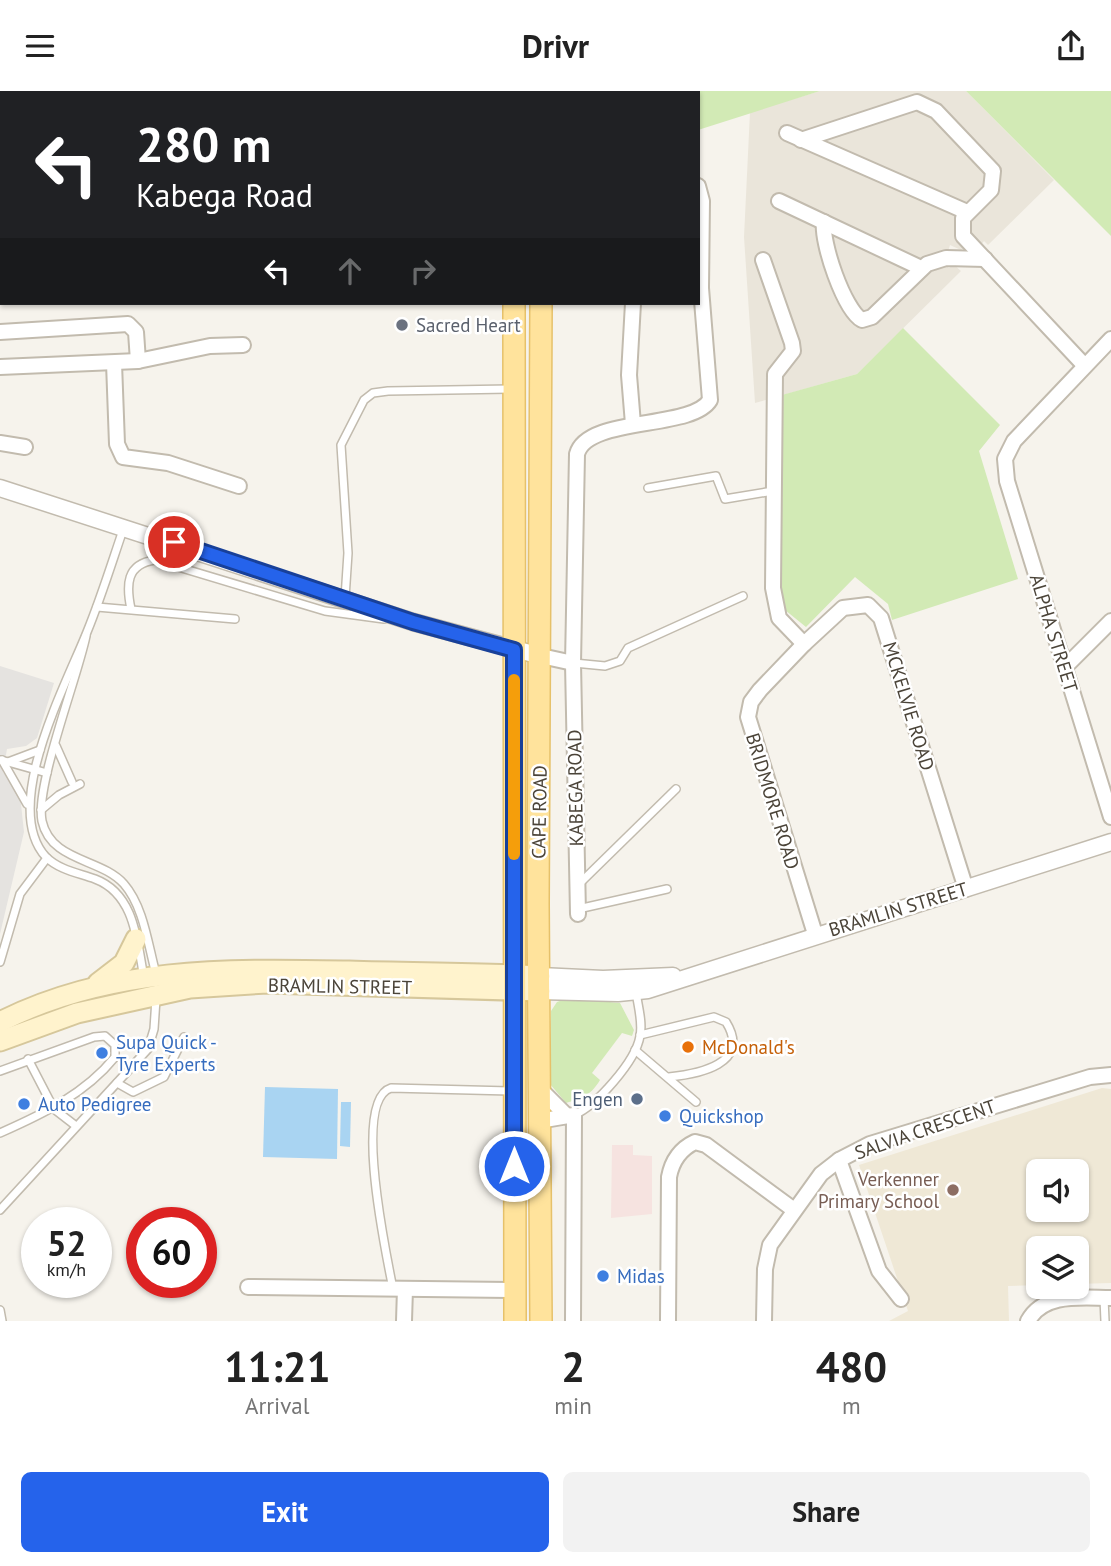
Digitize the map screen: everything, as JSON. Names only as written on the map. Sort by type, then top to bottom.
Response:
[{"type":"main road","name":"CAPE ROAD","points":[[514,305],[515,1321]]},
{"type":"main road","name":"CAPE ROAD","points":[[541,305],[541,1321]]},
{"type":"main road","points":[[88,989],[124,964],[136,939]]},
{"type":"main road","name":"BRAMLIN STREET","points":[[0,1041],[152,990],[267,969],[540,984]]},
{"type":"main road","name":"BRAMLIN STREET","points":[[0,1022],[88,989],[152,990]]},
{"type":"street","points":[[967,212],[794,137],[911,103],[926,103],[993,171],[991,190],[967,212],[961,232],[1084,365],[1111,339]]},
{"type":"street","points":[[633,305],[629,375],[633,425],[703,408],[710,400],[700,275],[700,194]]},
{"type":"street","points":[[779,201],[921,268]]},
{"type":"street","points":[[824,222],[826,251],[850,308],[858,318],[872,317],[921,268],[946,258],[985,260]]},
{"type":"street","points":[[763,260],[793,351],[775,374],[775,605],[788,630],[804,644]]},
{"type":"street","points":[[0,332],[128,324],[136,332],[138,361]]},
{"type":"street","points":[[0,367],[138,361],[210,347],[243,345]]},
{"type":"street","points":[[114,363],[117,444],[123,457],[168,463],[239,486]]},
{"type":"street","name":"ALPHA STREET","points":[[1084,365],[1009,449],[1005,459],[1007,481],[1111,817]]},
{"type":"street","name":"KABEGA ROAD","points":[[578,912],[573,663],[577,454],[580,445],[590,439],[633,425]]},
{"type":"street","points":[[0,443],[25,447]]},
{"type":"street","points":[[0,488],[125,526],[413,622],[573,663]]},
{"type":"street","name":"MCKELVIE ROAD","points":[[804,644],[843,608],[862,604],[877,610],[887,633],[966,889]]},
{"type":"street","points":[[1065,667],[1111,621]]},
{"type":"street","name":"BRIDMORE ROAD","points":[[804,644],[760,690],[751,702],[748,716],[815,934]]},
{"type":"street","name":"BRAMLIN STREET","points":[[540,984],[664,985],[686,975],[1111,842]]},
{"type":"street","name":"SALVIA CRESCENT","points":[[764,1321],[766,1255],[794,1210],[821,1174],[839,1160],[870,1144],[934,1124],[1083,1079],[1111,1075]]},
{"type":"street","points":[[539,1088],[569,1114],[573,1321]]},
{"type":"street","points":[[539,1121],[569,1114]]},
{"type":"street","points":[[668,1321],[669,1177],[673,1161],[683,1149],[695,1142],[706,1145],[794,1210]]},
{"type":"street","points":[[839,1160],[879,1271],[901,1299]]},
{"type":"street","points":[[248,1287],[514,1290]]},
{"type":"street","points":[[399,1289],[404,1321]]},
{"type":"street","points":[[1030,1317],[1043,1304],[1059,1300],[1108,1298]]},
{"type":"lane","points":[[345,599],[348,553],[341,445],[364,400],[373,393],[388,391],[514,389]]},
{"type":"lane","points":[[648,488],[716,476],[725,499],[774,491]]},
{"type":"lane","points":[[125,526],[86,636],[68,670],[33,770],[29,807],[31,832],[47,858],[114,889],[125,902],[152,990]]},
{"type":"lane","points":[[131,609],[127,590],[129,576],[138,565],[155,560],[341,615],[413,622]]},
{"type":"lane","points":[[573,663],[605,666],[620,661],[628,648],[743,596]]},
{"type":"lane","points":[[97,607],[235,619]]},
{"type":"lane","points":[[0,1210],[148,1049],[154,1029],[152,990],[139,910],[123,883],[59,848],[48,836],[41,810],[47,773],[79,671],[86,636]]},
{"type":"lane","points":[[41,810],[76,783],[56,745]]},
{"type":"lane","points":[[3,761],[40,750]]},
{"type":"lane","points":[[3,761],[47,773]]},
{"type":"lane","points":[[3,761],[29,807]]},
{"type":"lane","points":[[577,885],[676,789]]},
{"type":"lane","points":[[0,963],[20,894],[47,858]]},
{"type":"lane","points":[[578,912],[667,889]]},
{"type":"lane","points":[[569,1114],[586,1110],[625,1067],[635,1049],[640,1035],[634,985]]},
{"type":"lane","points":[[640,1035],[714,1017],[726,1022],[733,1035],[733,1046],[723,1062],[707,1071],[669,1077]]},
{"type":"lane","points":[[0,1071],[94,1037],[105,1036],[115,1045],[116,1057],[105,1070],[54,1109],[0,1133]]},
{"type":"lane","points":[[117,1083],[134,1092],[161,1080],[184,1037]]},
{"type":"lane","points":[[635,1049],[696,1102]]},
{"type":"lane","points":[[28,1059],[54,1109],[76,1126]]},
{"type":"lane","points":[[399,1289],[375,1194],[376,1125],[378,1100],[382,1092],[391,1088],[514,1091]]},
{"type":"lane","points":[[1105,1321],[1108,1298]]},
{"type":"lane","points":[[0,1310],[2,1321]]},
{"type":"shaded area","points":[[820,91],[966,91],[1054,180],[988,245],[984,241],[980,246],[973,238],[961,250],[950,245],[944,264],[949,268],[953,264],[961,271],[857,374],[755,403],[744,237],[750,112]]},
{"type":"shaded area","points":[[0,666],[54,683],[37,738],[26,746],[7,749],[3,772],[20,795],[24,832],[0,934]]},
{"type":"shaded area","name":"Verkenner Primary School","points":[[1102,1088],[1111,1089],[1111,1283],[1089,1284],[1089,1236],[1026,1236],[1026,1285],[1008,1286],[1009,1321],[889,1321],[908,1311],[859,1165]]},
{"type":"shaded area","points":[[612,1145],[633,1145],[633,1155],[652,1156],[652,1214],[611,1218]]},
{"type":"green space","points":[[700,91],[820,91],[700,129]]},
{"type":"green space","points":[[966,91],[1111,91],[1111,236]]},
{"type":"green space","points":[[903,328],[1000,425],[979,451],[1018,579],[892,620],[888,604],[855,577],[806,627],[785,610],[779,588],[782,395],[857,374]]},
{"type":"green space","points":[[568,998],[620,1003],[634,1030],[632,1036],[622,1033],[592,1073],[600,1080],[590,1093],[566,1103],[550,1084],[551,1011],[557,1002]]},
{"type":"water","points":[[265,1087],[338,1089],[337,1159],[263,1157]]},
{"type":"water","points":[[341,1102],[351,1102],[350,1147],[340,1146]]},
{"type":"slow traffic","points":[[514,680],[514,854]]},
{"type":"place","name":"Sacred Heart","points":[[402,325]]},
{"type":"place","name":"McDonald's","points":[[688,1047]]},
{"type":"place","name":"Supa Quick - Tyre Experts","points":[[102,1053]]},
{"type":"place","name":"Engen","points":[[637,1099]]},
{"type":"place","name":"Auto Pedigree","points":[[24,1104]]},
{"type":"place","name":"Quickshop","points":[[665,1116]]},
{"type":"place","name":"Verkenner Primary School","points":[[953,1190]]},
{"type":"place","name":"Midas","points":[[603,1276]]},
{"type":"route","points":[[174,542],[413,622],[514,650],[514,1166]]}]
